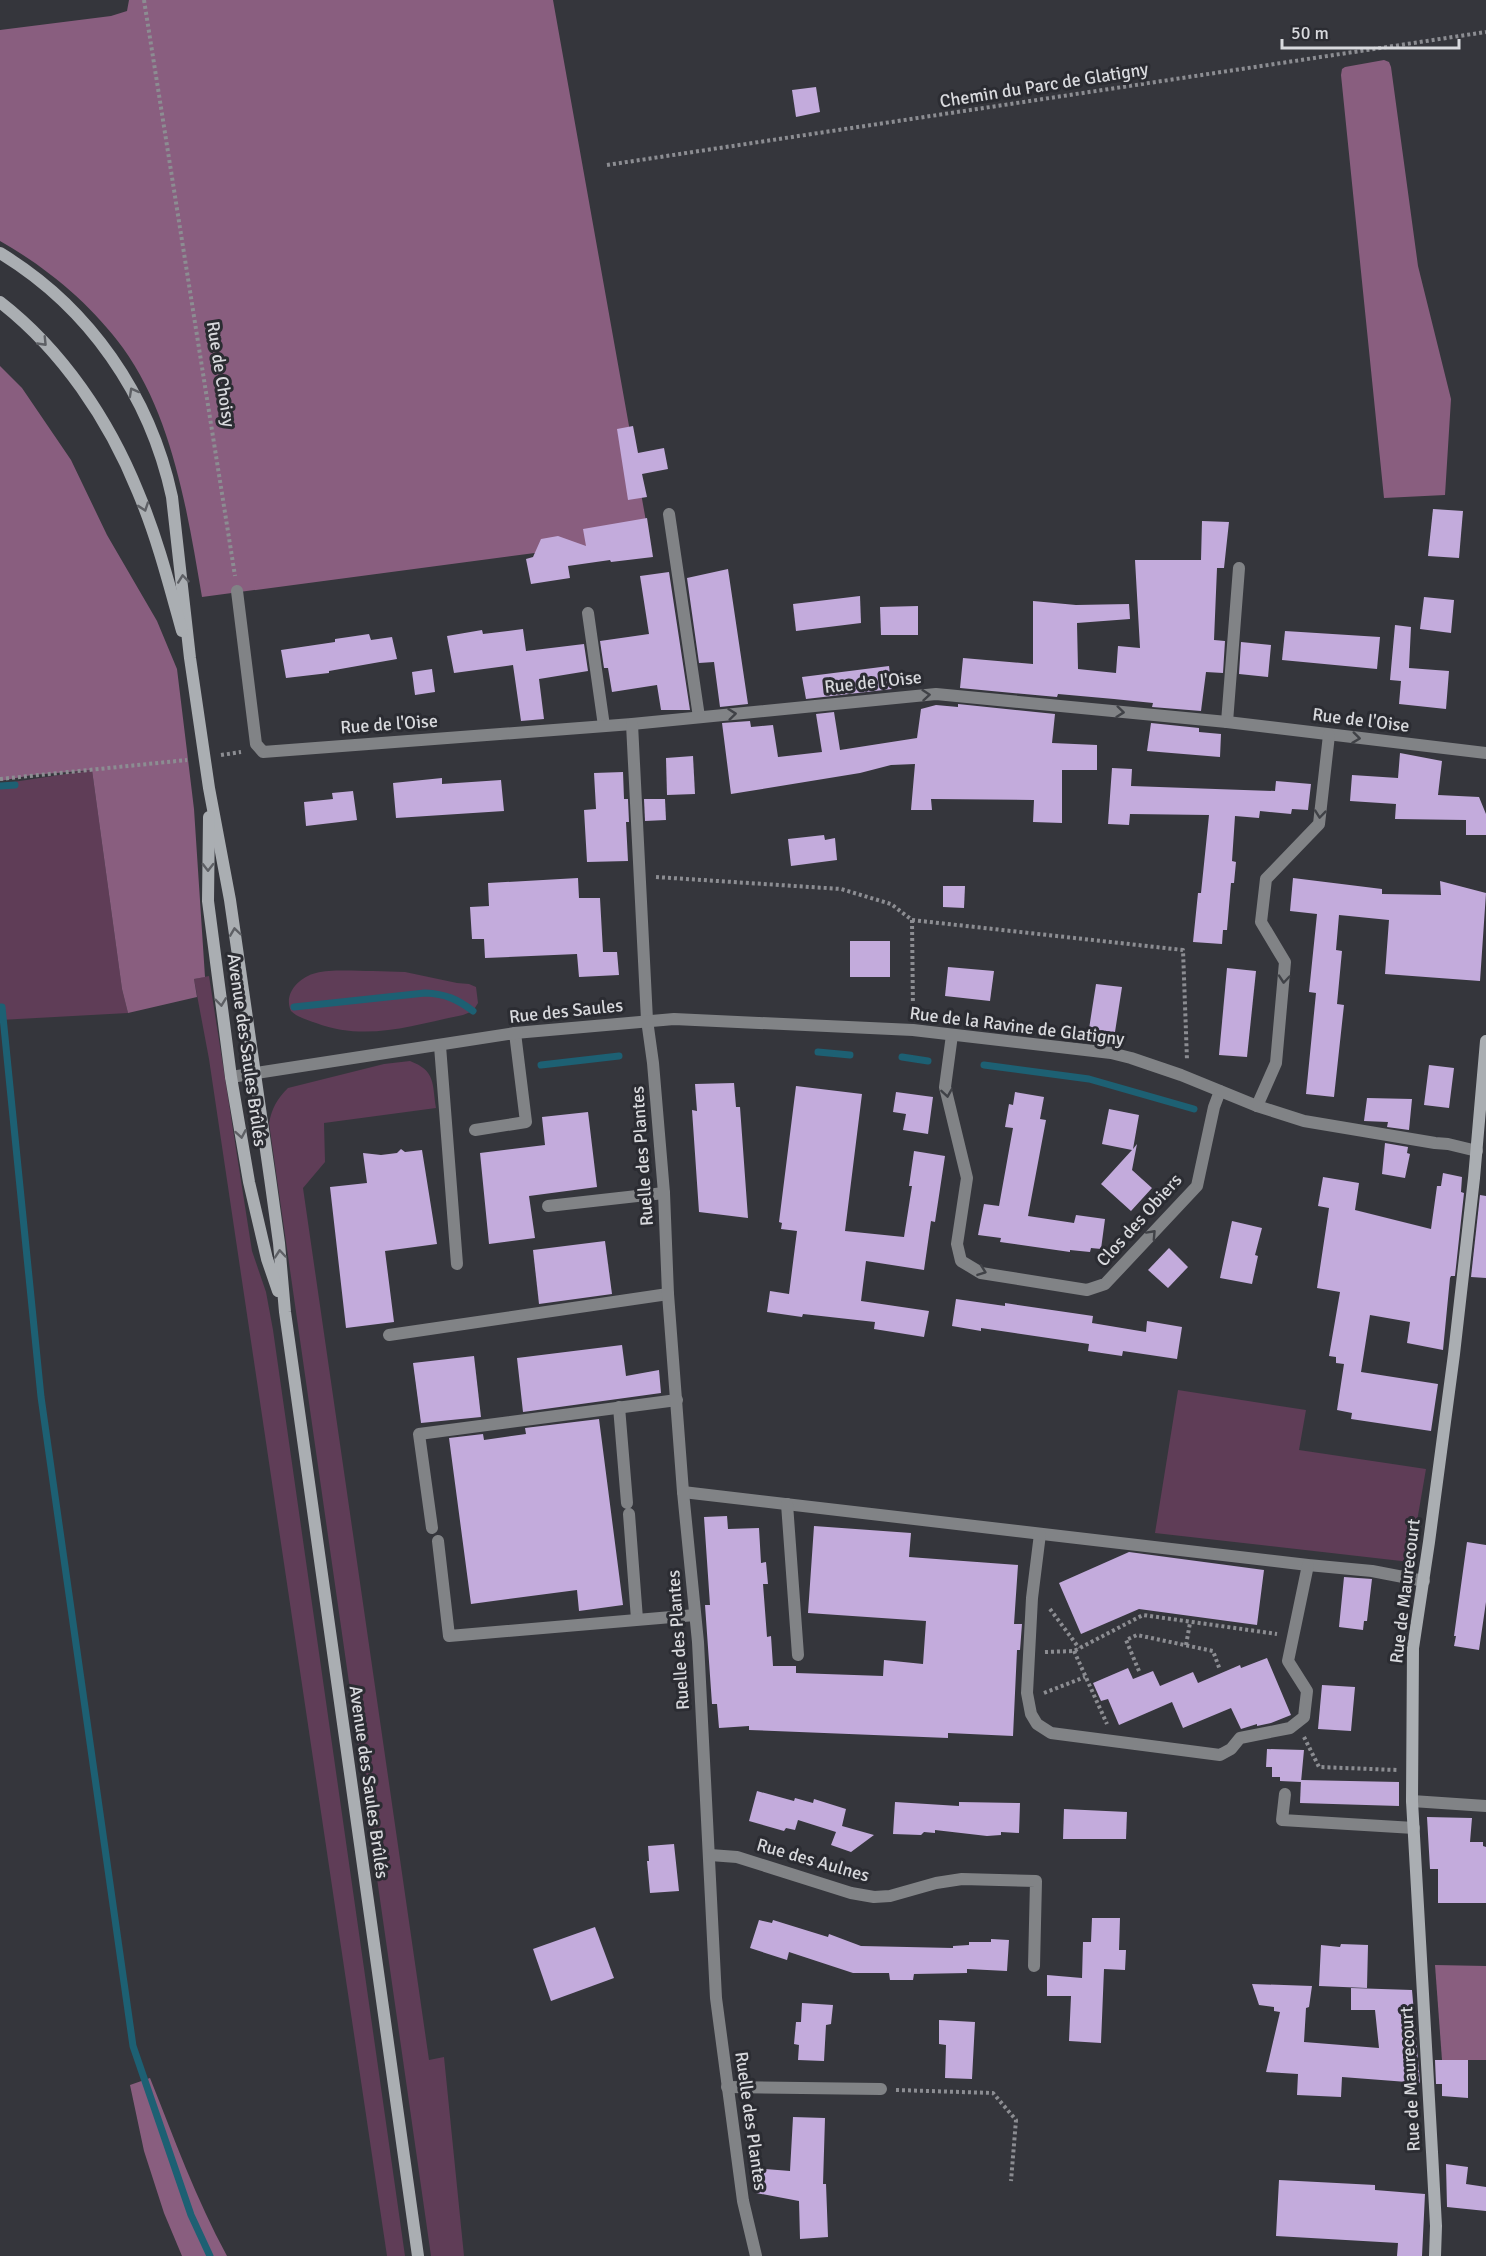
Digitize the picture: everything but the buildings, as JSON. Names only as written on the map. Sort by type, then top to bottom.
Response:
[{"type":"main road","points":[[0,253],[42,283],[75,312],[121,369],[143,409],[161,453],[172,497],[190,658]]},
{"type":"main road","points":[[0,302],[35,334],[66,369],[84,391],[115,440],[139,493],[157,545],[190,658]]},
{"type":"main road","name":"Avenue des Saules Brûlés","points":[[190,658],[209,788],[230,900],[255,1073],[279,1243],[285,1312],[418,2256]]},
{"type":"main road","name":"Avenue des Saules Brûlés","points":[[209,788],[208,901],[231,1077],[257,1220],[285,1312]]},
{"type":"main road","name":"Rue de Maurecourt","points":[[1435,2256],[1436,2226],[1412,1801],[1413,1648],[1424,1581],[1480,1158],[1486,1041]]},
{"type":"street","points":[[669,514],[699,717]]},
{"type":"street","points":[[1227,722],[1239,568]]},
{"type":"street","points":[[237,591],[259,748]]},
{"type":"street","points":[[588,613],[604,726]]},
{"type":"street","name":"Rue de l'Oise","points":[[259,748],[632,724],[936,694],[1227,722],[1486,753]]},
{"type":"street","name":"Rue des Saules","points":[[231,1077],[515,1033],[647,1020],[632,724]]},
{"type":"street","points":[[1257,1106],[1276,1063],[1286,962],[1261,922],[1266,879],[1319,825],[1329,735]]},
{"type":"street","name":"Rue de la Ravine de Glatigny","points":[[647,1020],[674,1019],[913,1030],[1111,1053],[1181,1075],[1257,1106],[1304,1121],[1448,1144],[1480,1158]]},
{"type":"street","name":"Ruelle des Plantes","points":[[647,1020],[664,1193],[668,1294],[695,1615],[710,1855],[716,1998],[743,2201],[756,2256]]},
{"type":"street","points":[[475,1130],[526,1122],[515,1033]]},
{"type":"street","name":"Clos des Obiers","points":[[952,1035],[945,1087],[967,1178],[957,1244],[960,1261],[981,1273],[1087,1290],[1106,1284],[1197,1186],[1215,1102],[1220,1091]]},
{"type":"street","points":[[440,1046],[458,1264]]},
{"type":"street","points":[[548,1206],[664,1193]]},
{"type":"street","points":[[389,1335],[668,1294]]},
{"type":"street","points":[[432,1528],[419,1434],[677,1400]]},
{"type":"street","points":[[619,1407],[637,1619]]},
{"type":"street","points":[[683,1492],[1372,1571],[1424,1581]]},
{"type":"street","points":[[787,1504],[798,1655]]},
{"type":"street","points":[[1040,1534],[1032,1598],[1027,1693],[1031,1714],[1036,1724],[1051,1733],[1220,1755],[1231,1749],[1240,1738],[1290,1728],[1304,1717],[1307,1691],[1288,1661],[1308,1565]]},
{"type":"street","points":[[438,1541],[449,1636],[695,1615]]},
{"type":"street","points":[[1285,1794],[1282,1820],[1414,1828]]},
{"type":"street","points":[[1412,1801],[1486,1806]]},
{"type":"street","name":"Rue des Aulnes","points":[[710,1855],[736,1857],[851,1893],[874,1897],[890,1896],[936,1883],[962,1880],[1036,1881],[1034,1966]]},
{"type":"street","points":[[727,2087],[881,2090]]},
{"type":"path","name":"Rue de Choisy","points":[[144,0],[237,591]]},
{"type":"path","name":"Chemin du Parc de Glatigny","points":[[607,165],[1486,32]]},
{"type":"path","points":[[0,779],[205,758],[259,748]]},
{"type":"path","points":[[641,876],[841,889],[891,904],[912,920],[1183,950],[1188,1057],[1181,1075]]},
{"type":"path","points":[[912,920],[913,1030]]},
{"type":"path","points":[[1032,1598],[1045,1603],[1076,1649],[1085,1677],[1114,1741]]},
{"type":"path","points":[[1028,1652],[1076,1649],[1143,1615],[1274,1635],[1295,1630]]},
{"type":"path","points":[[1186,1645],[1190,1623]]},
{"type":"path","points":[[1139,1671],[1126,1640],[1137,1635],[1213,1651],[1220,1670]]},
{"type":"path","points":[[1027,1693],[1041,1694],[1085,1677]]},
{"type":"path","points":[[1297,1722],[1319,1767],[1412,1770]]},
{"type":"path","points":[[881,2090],[993,2093],[1016,2120],[1011,2181]]},
{"type":"shaded area","points":[[129,0],[553,0],[649,538],[202,597],[191,533],[176,468],[154,404],[140,375],[123,348],[97,316],[51,275],[0,241],[0,30],[111,16],[127,11]]},
{"type":"shaded area","points":[[1384,60],[1389,62],[1391,67],[1418,266],[1451,399],[1445,495],[1384,498],[1341,75],[1345,67]]},
{"type":"shaded area","points":[[0,366],[22,388],[71,460],[107,535],[157,621],[177,669],[194,809],[205,977],[194,979],[197,997],[128,1013],[122,989],[92,770],[32,775],[0,781]]},
{"type":"shaded area","points":[[92,770],[122,989],[128,1013],[0,1020],[0,784]]},
{"type":"shaded area","points":[[344,970],[405,972],[469,984],[476,987],[478,1003],[473,1011],[463,1015],[408,1027],[372,1031],[335,1029],[296,1015],[291,1011],[289,1005],[289,998],[294,987],[304,978],[316,973]]},
{"type":"shaded area","points":[[209,976],[252,1251],[266,1292],[273,1330],[405,2256],[387,2256],[209,1059],[194,979]]},
{"type":"shaded area","points":[[410,1061],[429,1074],[436,1108],[324,1123],[325,1162],[303,1188],[429,2060],[444,2057],[464,2256],[431,2256],[269,1123],[276,1104],[288,1088],[384,1064]]},
{"type":"shaded area","points":[[1178,1390],[1306,1410],[1299,1450],[1426,1469],[1410,1562],[1155,1533]]},
{"type":"shaded area","points":[[1435,1965],[1486,1966],[1486,2060],[1442,2060]]},
{"type":"shaded area","points":[[150,2078],[195,2190],[227,2256],[182,2256],[164,2213],[144,2151],[130,2085]]},
{"type":"waterway","points":[[0,786],[15,785]]},
{"type":"waterway","points":[[294,1007],[425,993],[451,998],[473,1011]]},
{"type":"waterway","points":[[0,1007],[2,1007],[41,1397],[133,2046],[191,2215],[210,2256]]},
{"type":"waterway","points":[[818,1052],[850,1055]]},
{"type":"waterway","points":[[541,1065],[619,1056]]},
{"type":"waterway","points":[[902,1057],[928,1061]]},
{"type":"waterway","points":[[984,1065],[1089,1079],[1194,1109]]}]
